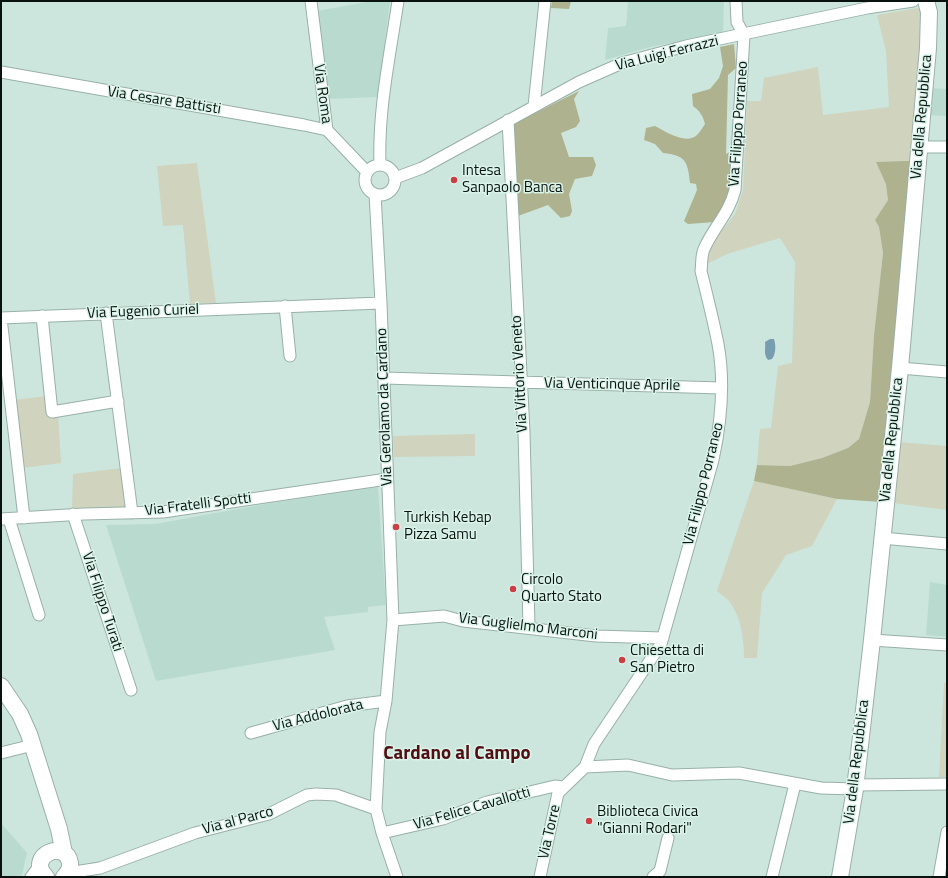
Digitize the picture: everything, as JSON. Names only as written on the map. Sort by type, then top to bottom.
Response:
[{"type":"street","name":"Via Roma","points":[[311,1],[327,130],[367,172]]},
{"type":"street","points":[[380,164],[379,143],[398,1]]},
{"type":"street","points":[[534,106],[545,1]]},
{"type":"street","points":[[736,1],[738,22],[744,35]]},
{"type":"street","name":"Via Luigi Ferrazzi","points":[[395,178],[429,165],[534,106],[602,71],[622,63],[686,46],[867,8],[913,1]]},
{"type":"street","name":"Via della Repubblica","points":[[840,877],[855,787],[872,640],[900,368],[928,48],[929,12],[926,1]]},
{"type":"street","name":"Via Filippo Porraneo","points":[[563,787],[575,779],[585,767],[594,744],[661,644],[713,460],[720,430],[721,388],[718,345],[701,271],[704,250],[726,214],[735,190],[744,35]]},
{"type":"street","name":"Via Cesare Battisti","points":[[1,72],[304,124],[327,130]]},
{"type":"street","name":"Via Vittorio Veneto","points":[[508,120],[521,383],[529,627]]},
{"type":"street","points":[[919,146],[947,147]]},
{"type":"street","points":[[380,164],[389,167],[395,178],[393,188],[390,192],[385,194],[375,194],[366,185],[367,172],[370,168],[380,164]]},
{"type":"street","name":"Via Gerolamo da Cardano","points":[[375,194],[381,303],[393,620],[386,701],[380,732],[376,809],[382,833],[397,877]]},
{"type":"street","name":"Via Eugenio Curiel","points":[[1,318],[381,303]]},
{"type":"street","points":[[285,306],[290,356]]},
{"type":"street","points":[[106,313],[132,513]]},
{"type":"street","points":[[42,316],[52,412],[118,401]]},
{"type":"street","points":[[1,318],[24,518]]},
{"type":"street","points":[[900,368],[947,372]]},
{"type":"street","name":"Via Venticinque Aprile","points":[[384,378],[721,388]]},
{"type":"street","name":"Via Fratelli Spotti","points":[[39,615],[5,519],[73,514],[163,512],[387,479]]},
{"type":"street","name":"Via Filippo Turati","points":[[73,514],[131,690]]},
{"type":"street","points":[[882,538],[947,544]]},
{"type":"street","name":"Via Guglielmo Marconi","points":[[393,620],[444,616],[463,621],[529,627],[596,636],[663,638]]},
{"type":"street","points":[[872,640],[947,644]]},
{"type":"street","points":[[1,686],[20,714],[33,745],[53,810],[66,869]]},
{"type":"street","name":"Via Addolorata","points":[[251,733],[347,706],[386,701]]},
{"type":"street","points":[[1,753],[33,745]]},
{"type":"street","points":[[585,767],[628,765],[672,775],[739,773],[821,788],[947,784]]},
{"type":"street","points":[[772,877],[795,784]]},
{"type":"street","name":"Via Felice Cavallotti","points":[[382,833],[443,819],[487,802],[555,786],[563,787]]},
{"type":"street","name":"Via Torre","points":[[540,877],[558,793],[563,787]]},
{"type":"street","name":"Via al Parco","points":[[66,869],[100,868],[195,833],[269,814],[307,796],[316,794],[336,795],[376,809]]},
{"type":"street","points":[[41,868],[53,810]]},
{"type":"street","points":[[939,877],[947,832]]},
{"type":"street","points":[[653,877],[660,871],[668,838]]},
{"type":"street","points":[[41,868],[56,850],[66,869]]},
{"type":"shaded area","points":[[372,1],[390,1],[378,97],[328,99],[317,11]]},
{"type":"shaded area","points":[[552,1],[571,1],[569,9],[551,8]]},
{"type":"shaded area","points":[[628,1],[724,1],[723,33],[650,47],[605,60],[608,28],[626,26]]},
{"type":"shaded area","points":[[918,8],[923,15],[912,161],[876,162],[887,184],[888,200],[875,220],[879,227],[883,253],[874,335],[870,402],[859,439],[848,448],[822,458],[790,466],[757,465],[760,429],[771,428],[778,366],[792,363],[795,262],[780,238],[727,254],[705,265],[707,254],[716,238],[735,214],[743,190],[747,101],[761,101],[764,78],[818,67],[823,115],[889,107],[886,51],[877,15]]},
{"type":"shaded area","points":[[734,44],[736,68],[728,75],[726,154],[734,149],[728,203],[715,222],[688,224],[684,221],[697,190],[696,184],[690,183],[688,169],[684,160],[676,155],[663,153],[655,144],[644,140],[646,128],[655,126],[670,134],[687,139],[697,135],[705,124],[701,114],[693,106],[692,94],[710,89],[719,78],[723,66],[720,47]]},
{"type":"shaded area","points":[[929,88],[947,89],[947,116],[927,115]]},
{"type":"shaded area","points":[[579,91],[574,99],[580,121],[576,127],[561,133],[569,157],[593,157],[596,165],[592,176],[575,179],[569,194],[572,211],[570,216],[561,218],[548,205],[518,216],[513,124]]},
{"type":"shaded area","points":[[912,161],[881,502],[837,499],[754,481],[757,465],[790,466],[822,458],[848,448],[859,439],[870,402],[874,335],[883,253],[879,227],[875,220],[888,200],[886,184],[876,162]]},
{"type":"shaded area","points":[[197,163],[216,303],[190,304],[183,225],[163,226],[157,166]]},
{"type":"shaded area","points":[[46,396],[58,414],[61,463],[23,468],[14,400]]},
{"type":"shaded area","points":[[475,434],[475,456],[394,457],[393,436]]},
{"type":"shaded area","points":[[898,442],[947,446],[947,510],[893,503]]},
{"type":"shaded area","points":[[122,468],[128,507],[72,508],[73,474]]},
{"type":"shaded area","points":[[754,481],[837,499],[812,546],[786,555],[762,593],[757,658],[744,658],[739,621],[729,601],[717,591]]},
{"type":"shaded area","points":[[378,487],[386,605],[368,607],[368,612],[324,617],[335,650],[156,681],[106,525],[155,524],[265,504]]},
{"type":"shaded area","points":[[930,582],[947,585],[947,637],[926,635]]},
{"type":"shaded area","points":[[944,683],[947,683],[947,777],[939,777]]},
{"type":"shaded area","points":[[1,823],[27,853],[22,875],[20,877],[1,877]]},
{"type":"water","points":[[770,339],[774,339],[775,349],[772,359],[768,360],[765,353],[765,342]]},
{"type":"place","name":"Intesa Sanpaolo Banca","points":[[454,180]]},
{"type":"place","name":"Turkish Kebap Pizza Samu","points":[[396,527]]},
{"type":"place","name":"Circolo Quarto Stato","points":[[513,589]]},
{"type":"place","name":"Chiesetta di San Pietro","points":[[622,660]]},
{"type":"place","name":"Biblioteca Civica \"Gianni Rodari\"","points":[[589,821]]},
{"type":"district","name":"Cardano al Campo","points":[[457,754]]}]
